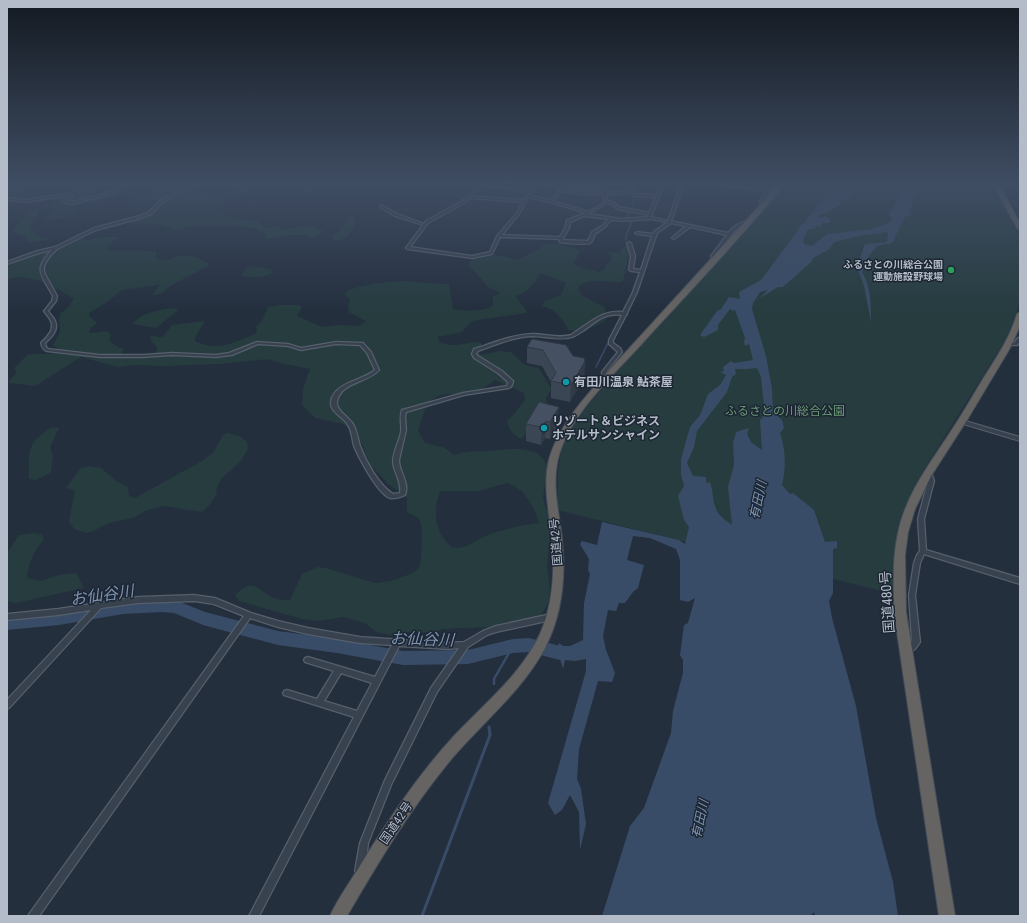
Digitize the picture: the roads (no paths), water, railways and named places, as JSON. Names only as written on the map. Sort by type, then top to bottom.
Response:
[{"type":"highway","name":"国道42号","points":[[338,916],[388,834],[427,779],[471,727],[527,667],[542,643],[551,617],[556,592],[559,564],[551,498],[555,458],[566,431],[607,378],[745,225]]},
{"type":"highway","name":"国道480号","points":[[947,916],[900,612],[898,573],[905,523],[911,505],[928,472],[962,422],[1008,344],[1020,314]]},
{"type":"street","points":[[7,263],[38,252],[56,248],[96,229],[110,225]]},
{"type":"street","points":[[425,225],[408,248],[474,256],[491,253],[508,225]]},
{"type":"street","points":[[561,238],[567,225]]},
{"type":"street","points":[[561,238],[561,241],[565,242],[589,242],[593,233],[605,225]]},
{"type":"street","points":[[607,378],[604,376],[604,372],[620,352],[610,341],[635,292],[654,235],[656,231],[667,225]]},
{"type":"street","points":[[684,225],[728,234]]},
{"type":"street","points":[[714,260],[713,256],[728,234],[740,225]]},
{"type":"street","points":[[674,238],[689,226]]},
{"type":"street","points":[[637,233],[654,235]]},
{"type":"street","points":[[500,236],[561,238]]},
{"type":"street","points":[[629,243],[633,256],[631,270],[642,271]]},
{"type":"street","points":[[56,248],[44,259],[41,268],[45,279],[55,296],[54,301],[46,311],[46,313],[54,321],[55,326],[53,331],[43,343],[47,350],[100,356],[172,354],[216,356],[230,354],[257,343],[288,345],[301,349],[336,343],[361,344],[369,352],[377,370],[372,376],[349,383],[339,392],[334,400],[334,404],[338,411],[350,424],[359,450],[377,482],[390,496],[393,497],[403,494],[405,488],[396,462],[398,446],[404,431],[401,418],[404,411],[463,394],[509,388],[511,382],[500,372],[476,357],[474,354],[476,350],[529,335],[543,334],[559,338],[568,337],[599,317],[610,312],[625,314]]},
{"type":"street","points":[[1008,344],[1015,344],[1020,339]]},
{"type":"street","points":[[962,422],[1020,440]]},
{"type":"street","points":[[906,651],[916,642],[912,595],[917,563],[923,551],[921,519],[931,481],[928,472]]},
{"type":"street","points":[[923,551],[1020,581]]},
{"type":"street","points":[[7,617],[58,612],[138,600],[194,598],[215,601],[249,615],[308,631],[360,640],[429,646],[465,645]]},
{"type":"street","points":[[7,705],[99,606]]},
{"type":"street","points":[[33,916],[249,615]]},
{"type":"street","points":[[358,881],[364,843],[388,784],[434,690],[465,645],[485,633],[496,629],[551,617]]},
{"type":"street","points":[[254,916],[396,643]]},
{"type":"street","points":[[308,660],[377,681]]},
{"type":"street","points":[[319,703],[339,669]]},
{"type":"street","points":[[287,693],[359,715]]},
{"type":"water","name":"有田川","points":[[818,225],[814,226],[816,228],[808,230],[803,239],[804,244],[812,246],[827,234],[874,229],[872,228],[884,225],[901,225],[892,243],[877,246],[869,256],[862,272],[869,290],[871,302],[871,322],[864,286],[858,270],[859,261],[865,244],[887,242],[888,232],[859,236],[834,242],[828,250],[813,258],[811,262],[783,287],[778,287],[760,298],[768,290],[760,292],[753,303],[752,309],[766,356],[772,389],[773,411],[782,420],[784,428],[780,433],[785,459],[782,485],[790,494],[793,493],[814,510],[825,542],[837,541],[837,548],[833,549],[833,593],[829,601],[832,618],[856,706],[876,818],[893,882],[898,916],[815,916],[814,912],[810,916],[602,916],[630,826],[644,808],[671,733],[673,711],[683,673],[683,660],[680,655],[684,625],[688,623],[695,598],[688,602],[680,600],[680,560],[676,549],[650,538],[633,536],[627,560],[644,565],[638,588],[625,603],[619,603],[616,611],[608,610],[603,636],[606,650],[615,673],[612,682],[598,681],[579,749],[577,779],[581,789],[586,824],[580,850],[579,812],[570,795],[562,810],[555,815],[548,803],[586,671],[586,659],[575,661],[565,660],[563,669],[560,659],[554,658],[559,643],[566,648],[583,640],[584,603],[590,574],[588,570],[589,559],[580,544],[582,541],[597,545],[602,522],[679,540],[685,544],[689,527],[684,520],[678,496],[684,486],[681,475],[681,459],[690,427],[700,415],[708,394],[720,385],[726,375],[720,372],[724,371],[723,367],[731,361],[734,363],[753,360],[749,344],[745,346],[745,338],[735,310],[733,311],[730,309],[718,325],[718,330],[704,337],[700,335],[729,297],[740,299],[739,292],[761,280],[800,226]],"holes":[[[757,368],[761,377],[765,415],[760,420],[762,450],[751,442],[747,434],[749,428],[736,432],[733,443],[734,465],[728,487],[732,525],[717,512],[710,482],[706,483],[706,477],[693,476],[687,463],[694,447],[697,431],[727,392],[732,377],[736,374],[735,369]]]},
{"type":"waterway","points":[[626,240],[626,235],[631,225]]},
{"type":"waterway","points":[[640,271],[652,234],[660,228]]},
{"type":"waterway","points":[[596,367],[610,339]]},
{"type":"waterway","name":"お仙谷川","points":[[7,623],[59,618],[123,607],[162,605],[175,607],[203,618],[278,638],[337,646],[403,658],[468,657],[513,646],[529,645],[560,653],[573,653]]},
{"type":"waterway","points":[[494,684],[494,679],[513,646]]},
{"type":"waterway","points":[[422,916],[490,735],[489,727]]},
{"type":"place","name":"ふるさとの川総合公園 運動施設野球場","points":[[951,270]]},
{"type":"place","name":"有田川温泉 鮎茶屋","points":[[566,382]]},
{"type":"place","name":"リゾート＆ビジネス ホテルサンシャイン","points":[[544,428]]},
{"type":"park label","name":"ふるさとの川総合公園","points":[[785,411]]}]
